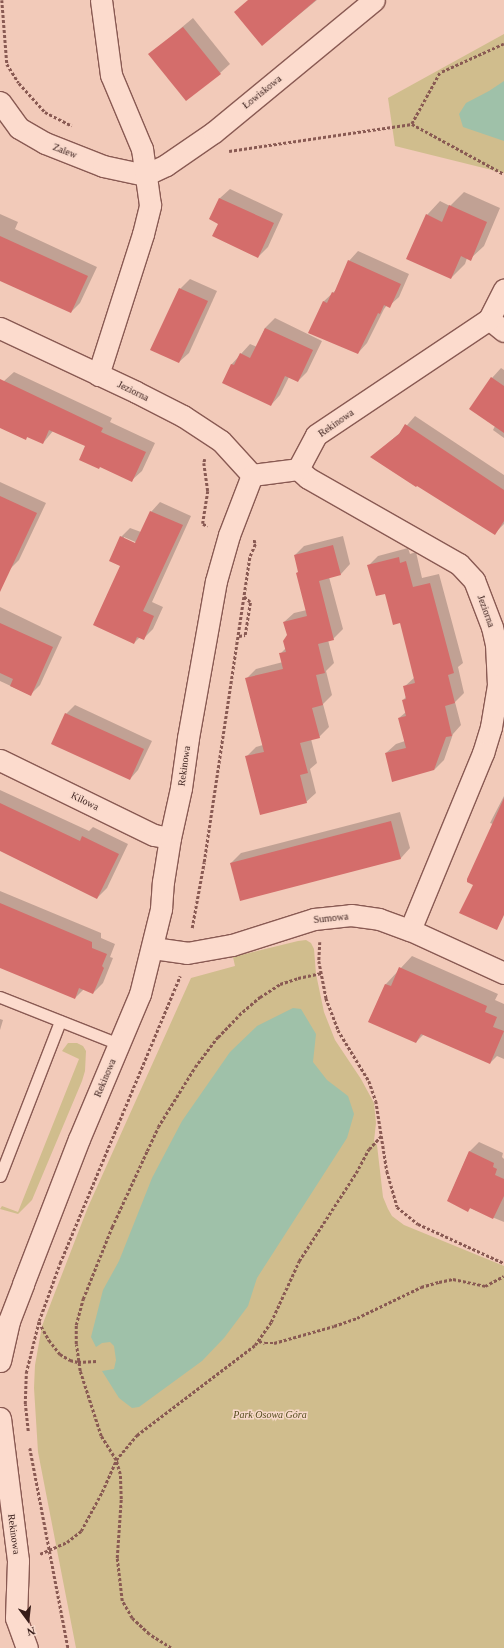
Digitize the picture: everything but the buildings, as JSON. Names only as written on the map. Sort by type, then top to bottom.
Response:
[{"type":"street","points":[[98,374],[143,234],[150,205],[142,149],[111,75],[101,0]]},
{"type":"street","name":"Łowiskowa","points":[[145,175],[166,165],[210,134],[374,0]]},
{"type":"street","name":"Zalew","points":[[0,102],[19,128],[45,143],[103,166],[145,175]]},
{"type":"street","name":"Rekinowa","points":[[298,469],[316,435],[497,325],[504,290]]},
{"type":"street","name":"Jeziorna","points":[[0,328],[183,416],[221,441],[252,475]]},
{"type":"street","points":[[252,475],[298,469]]},
{"type":"street","name":"Jeziorna","points":[[298,469],[308,478],[459,564],[474,580],[492,627],[498,665],[498,685],[491,727],[483,753],[410,930]]},
{"type":"street","name":"Rekinowa","points":[[0,1361],[9,1320],[79,1139],[140,994],[161,909],[163,882],[170,838],[181,788],[188,738],[216,581],[229,535],[252,475]]},
{"type":"street","name":"Kilowa","points":[[0,760],[154,835],[170,838]]},
{"type":"street","name":"Sumowa","points":[[152,948],[187,953],[232,945],[314,919],[352,915],[379,919],[410,930],[504,973]]},
{"type":"street","name":"Rekinowa","points":[[0,1418],[18,1561],[8,1620],[27,1648]]},
{"type":"lane","points":[[0,997],[119,1044]]},
{"type":"lane","points":[[0,1176],[60,1021]]},
{"type":"path","points":[[2,0],[7,64],[19,83],[45,112],[75,128]]},
{"type":"path","points":[[412,124],[440,72],[504,44]]},
{"type":"path","points":[[210,134],[230,152],[412,124],[504,174]]},
{"type":"path","points":[[203,524],[208,491],[204,462],[212,435]]},
{"type":"path","points":[[244,597],[250,602],[245,635],[238,636],[250,556],[256,542]]},
{"type":"path","points":[[314,919],[320,939],[321,973],[326,998],[338,1030],[369,1081],[376,1101],[380,1113],[381,1136],[387,1171],[397,1207],[418,1224],[504,1263]]},
{"type":"path","points":[[171,1648],[150,1634],[132,1618],[122,1601],[117,1558],[121,1499],[120,1474],[116,1460],[101,1436],[78,1362],[76,1325],[83,1299],[112,1227],[158,1127],[195,1067],[218,1037],[260,997],[280,984],[321,973]]},
{"type":"path","points":[[49,1551],[67,1542],[81,1531],[102,1492],[116,1460],[131,1441],[149,1425],[259,1341],[271,1322],[299,1261],[356,1173],[368,1149],[381,1136]]},
{"type":"path","points":[[259,1341],[265,1343],[274,1342],[334,1326],[357,1318],[421,1287],[453,1279],[485,1286],[504,1276]]},
{"type":"path","points":[[29,1438],[25,1404],[26,1373],[39,1322],[49,1340],[60,1354],[70,1360],[78,1362],[97,1361]]},
{"type":"path","points":[[29,1444],[68,1648]]},
{"type":"green space","points":[[504,34],[504,173],[395,146],[388,98]]},
{"type":"green space","name":"Park Osowa Góra","points":[[306,940],[311,943],[314,949],[316,974],[324,1012],[335,1040],[361,1079],[374,1103],[376,1123],[374,1141],[377,1145],[383,1197],[392,1216],[404,1225],[504,1266],[504,1648],[76,1648],[38,1452],[34,1388],[35,1365],[42,1326],[88,1207],[191,978],[235,966],[233,957]]},
{"type":"green space","points":[[68,1043],[77,1043],[83,1046],[86,1051],[85,1071],[82,1081],[32,1200],[18,1214],[0,1209],[2,1206],[18,1212],[79,1059],[62,1051]]},
{"type":"shaded area","points":[[504,81],[504,141],[463,127],[459,114],[466,103]]},
{"type":"shaded area","points":[[293,1008],[301,1009],[316,1034],[313,1062],[327,1080],[348,1096],[354,1114],[347,1138],[257,1278],[248,1306],[224,1338],[202,1361],[139,1407],[132,1408],[119,1398],[102,1371],[114,1369],[116,1360],[114,1346],[110,1342],[102,1343],[96,1347],[91,1337],[103,1290],[119,1261],[152,1178],[182,1121],[230,1052],[257,1026]]}]
